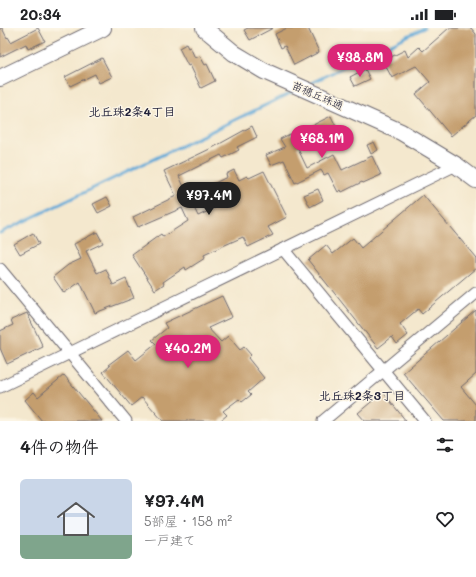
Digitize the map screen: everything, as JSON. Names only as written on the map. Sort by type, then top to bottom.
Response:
[{"type":"street","points":[[0,78],[103,28]]},
{"type":"street","name":"苗穂丘珠通","points":[[204,28],[234,52],[264,71],[401,132],[456,164],[476,180]]},
{"type":"street","points":[[0,387],[456,164]]},
{"type":"street","points":[[284,249],[425,421]]},
{"type":"street","points":[[0,269],[126,421]]},
{"type":"street","points":[[323,421],[476,293]]},
{"type":"building","points":[[0,28],[2,28],[7,38],[8,37],[11,42],[38,28],[45,41],[28,49],[26,44],[0,57]]},
{"type":"building","points":[[248,28],[273,28],[250,40],[244,30]]},
{"type":"building","points":[[287,28],[308,28],[319,52],[294,65],[285,46],[281,48],[275,34]]},
{"type":"building","points":[[449,28],[471,28],[476,34],[476,115],[451,136],[416,94],[430,82],[416,66],[392,78],[383,61],[405,50],[408,57],[419,47],[423,51]]},
{"type":"building","points":[[186,44],[188,48],[190,47],[195,58],[200,56],[205,65],[207,64],[215,81],[201,88],[190,65],[188,66],[179,48]]},
{"type":"building","points":[[102,58],[112,77],[99,83],[95,74],[70,86],[65,77]]},
{"type":"building","points":[[365,69],[370,79],[355,86],[350,77]]},
{"type":"building","points":[[331,116],[339,133],[332,136],[331,134],[317,141],[315,138],[297,147],[307,168],[334,154],[342,170],[372,156],[381,175],[342,192],[341,190],[338,192],[328,173],[324,175],[321,170],[295,183],[284,160],[271,165],[266,155],[285,147],[280,139],[290,134],[291,136]]},
{"type":"building","points":[[252,126],[257,137],[237,147],[239,150],[223,158],[221,155],[179,176],[198,216],[215,208],[205,188],[227,177],[226,174],[234,170],[239,180],[247,176],[249,178],[264,171],[287,217],[268,227],[273,235],[248,247],[243,237],[225,245],[204,255],[205,258],[186,270],[185,267],[163,282],[164,284],[155,290],[132,255],[161,234],[163,237],[188,221],[182,208],[138,227],[133,217],[176,196],[164,171],[214,147]]},
{"type":"building","points":[[374,142],[378,150],[371,154],[367,145]]},
{"type":"building","points":[[318,189],[323,200],[310,207],[304,195]]},
{"type":"building","points":[[423,195],[476,258],[476,268],[422,314],[418,309],[400,324],[408,335],[397,344],[392,337],[378,348],[308,260],[326,245],[333,254],[353,238],[361,248]]},
{"type":"building","points":[[107,197],[112,206],[98,213],[93,204]]},
{"type":"building","points":[[97,232],[103,243],[86,251],[97,273],[106,269],[113,285],[126,279],[134,298],[95,313],[80,282],[64,293],[53,277],[68,265],[81,259],[74,244]]},
{"type":"building","points":[[33,233],[39,244],[20,254],[14,244]]},
{"type":"building","points":[[222,296],[232,317],[208,328],[221,342],[228,336],[240,350],[244,347],[251,355],[248,358],[264,378],[248,392],[251,395],[242,402],[239,399],[223,411],[227,415],[220,421],[163,421],[142,397],[131,406],[103,372],[110,366],[108,365],[128,350],[136,360],[156,344],[152,340],[167,328],[164,323]]},
{"type":"building","points":[[476,310],[476,374],[461,387],[476,405],[476,421],[444,421],[403,373]]},
{"type":"building","points":[[27,313],[43,347],[7,364],[0,348],[0,331],[13,325],[11,320]]},
{"type":"building","points":[[64,375],[102,421],[42,421],[25,400],[34,392],[38,397]]},
{"type":"building","points":[[383,392],[406,421],[365,421],[358,413]]},
{"type":"waterway","points":[[307,85],[424,28]]},
{"type":"waterway","points":[[0,233],[295,91]]},
{"type":"district","name":"北丘珠2条4丁目","points":[[132,111]]},
{"type":"district","name":"北丘珠2条3丁目","points":[[362,395]]}]
